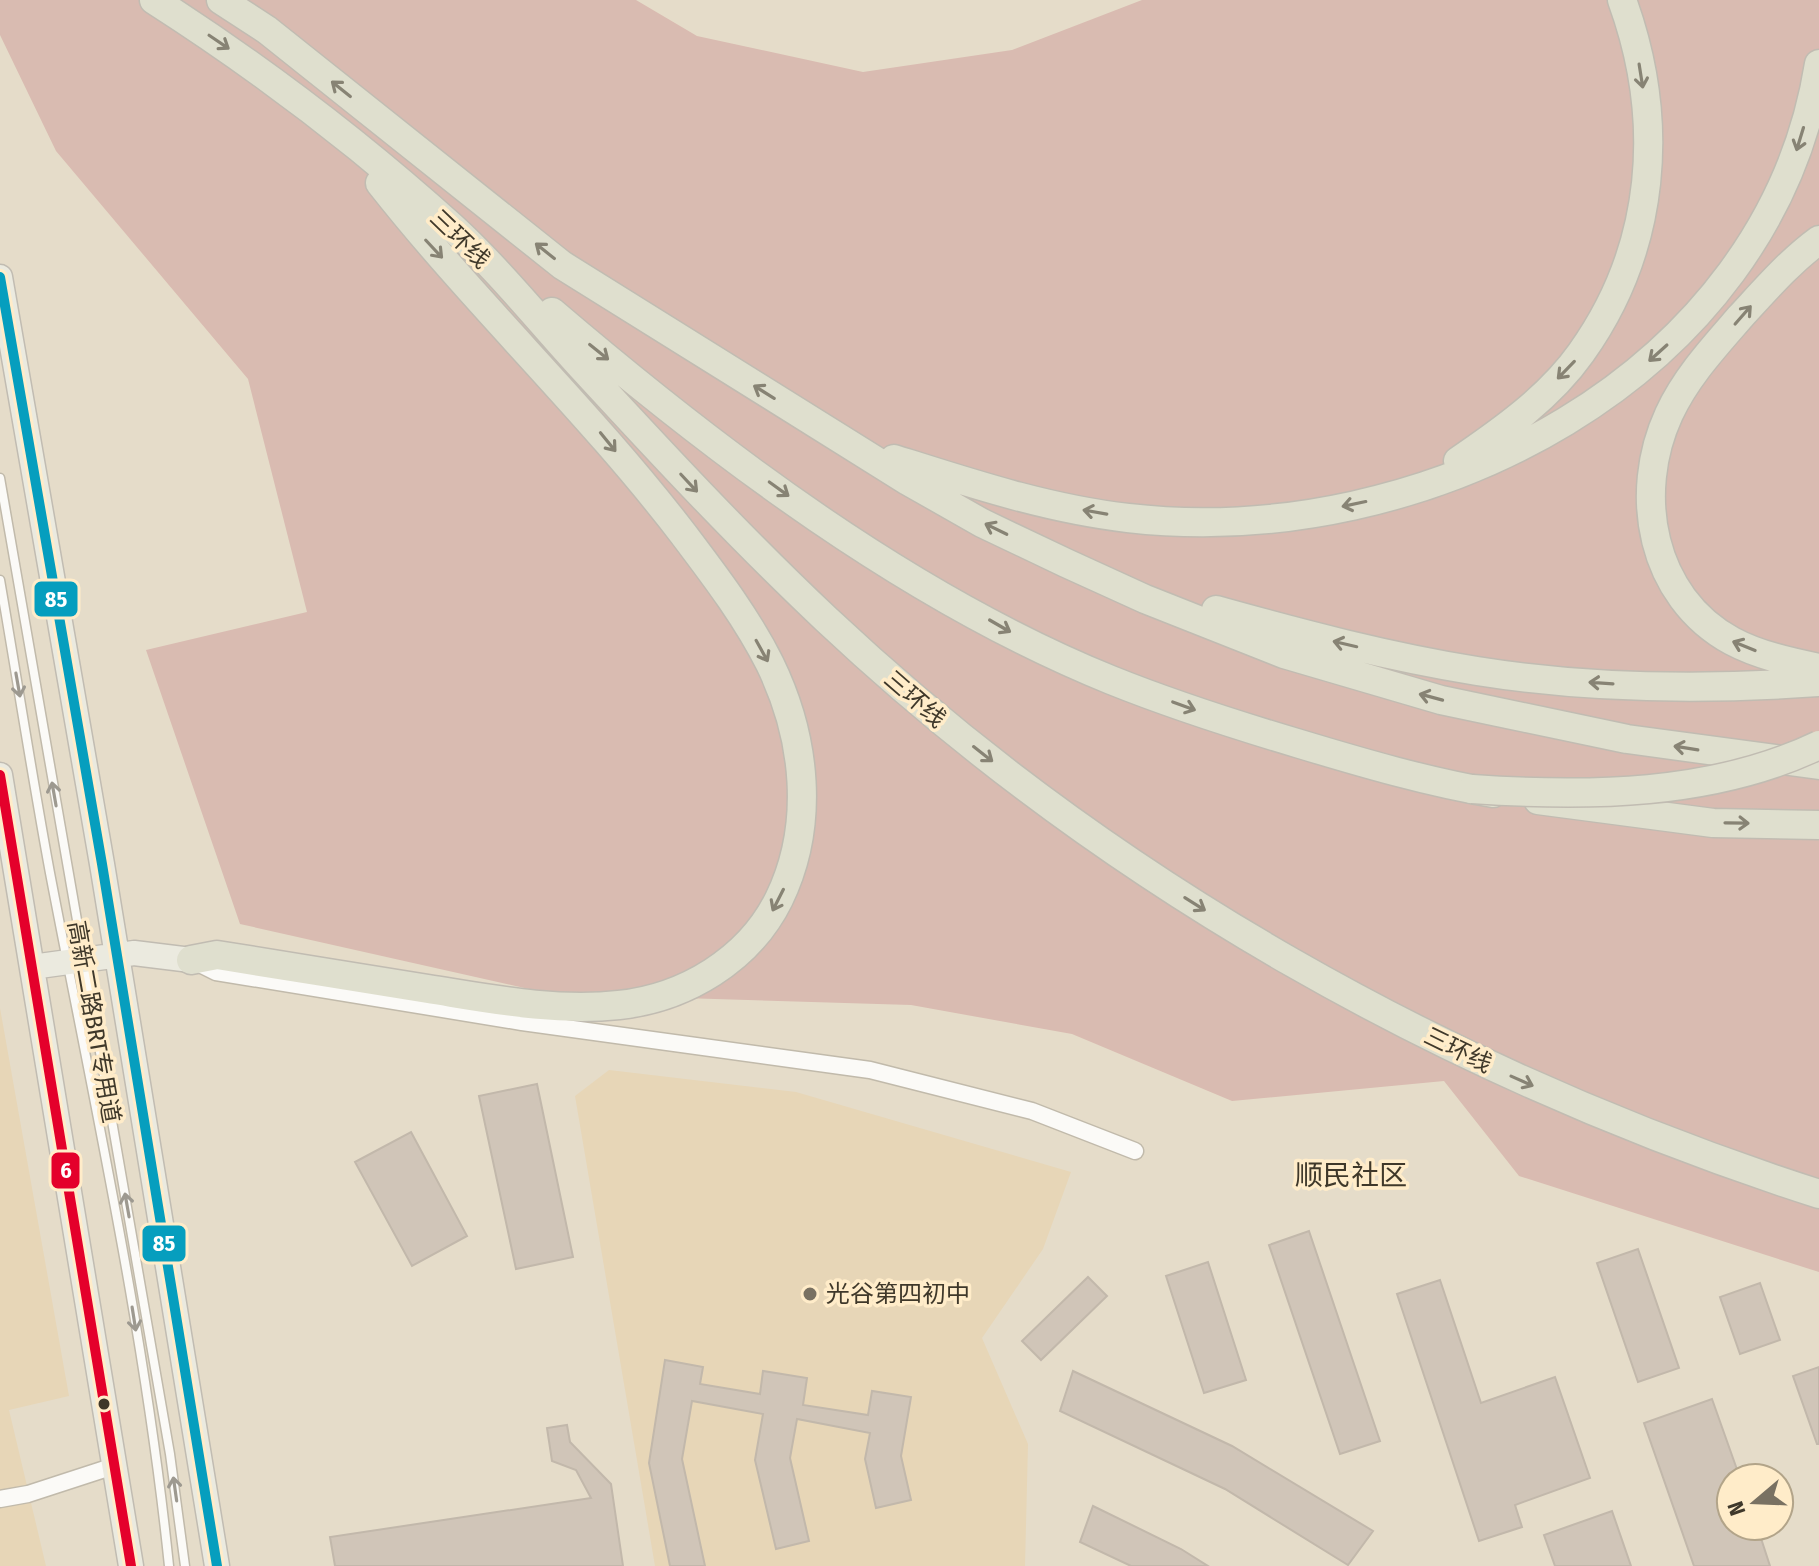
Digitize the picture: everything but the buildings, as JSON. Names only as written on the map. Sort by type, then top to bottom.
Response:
[{"type":"highway","name":"三环线","points":[[154,0],[227,47],[454,229],[729,526],[929,712],[1034,795],[1144,871],[1257,943],[1374,1008],[1494,1068],[1617,1122],[1819,1194]]},
{"type":"highway","name":"三环线","points":[[221,0],[267,30],[562,265],[830,433],[982,523],[1145,599],[1284,654],[1441,700],[1627,739],[1819,765]]},
{"type":"highway","points":[[1410,491],[1496,435],[1536,401],[1580,356],[1614,303],[1637,244],[1648,182],[1647,118],[1639,64],[1622,0]]},
{"type":"highway","points":[[830,433],[888,457],[995,491],[1128,518],[1208,521],[1279,517],[1410,491],[1499,457],[1578,416],[1630,378],[1682,331],[1728,278],[1766,218],[1795,154],[1819,64]]},
{"type":"highway","points":[[191,960],[217,955],[519,1004],[589,1007],[655,998],[691,985],[723,965],[751,940],[780,898],[801,839],[800,771],[789,714],[771,667],[747,623],[668,514],[582,409],[413,226],[350,145]]},
{"type":"highway","points":[[454,229],[671,411],[832,527],[1022,638],[1110,679],[1229,723],[1339,756],[1472,789],[1593,809],[1713,823],[1819,825]]},
{"type":"highway","points":[[1819,240],[1779,273],[1686,385],[1658,443],[1651,474],[1650,505],[1655,540],[1665,571],[1683,600],[1706,624],[1734,642],[1819,668]]},
{"type":"highway","points":[[1066,563],[1300,634],[1478,671],[1622,685],[1709,687],[1819,682]]},
{"type":"highway","points":[[1472,789],[1595,793],[1674,786],[1741,771],[1819,745]]},
{"type":"main road","points":[[0,277],[217,1566]]},
{"type":"main road","points":[[0,775],[131,1566]]},
{"type":"main road","points":[[32,967],[134,953],[191,960]]},
{"type":"street","points":[[191,960],[216,972],[308,987],[715,1050],[870,1070],[1032,1111],[1135,1151]]},
{"type":"street","points":[[0,1499],[28,1494],[114,1466]]},
{"type":"lane","name":"高新二路BRT专用道","points":[[0,478],[107,1159],[157,1453],[169,1566]]},
{"type":"lane","name":"高新二路BRT专用道","points":[[0,580],[170,1454],[185,1566]]},
{"type":"shaded area","points":[[0,0],[636,0],[697,36],[863,72],[1012,50],[1142,0],[1819,0],[1819,1272],[1519,1176],[1444,1081],[1232,1101],[1072,1034],[911,1005],[551,994],[240,924],[146,650],[307,612],[248,379],[56,151],[0,35]]},
{"type":"shaded area","points":[[0,1008],[69,1396],[9,1410],[46,1566],[0,1566]]},
{"type":"shaded area","name":"光谷第四初中","points":[[609,1070],[796,1092],[1071,1172],[1043,1249],[982,1338],[1028,1444],[1025,1566],[655,1566],[575,1096]]},
{"type":"transit line","name":"85","points":[[0,277],[102,864],[217,1566]]},
{"type":"transit line","name":"6","points":[[0,775],[131,1566]]},
{"type":"place","name":"光谷第四初中","points":[[810,1294]]},
{"type":"district","name":"顺民社区","points":[[1351,1175]]}]
